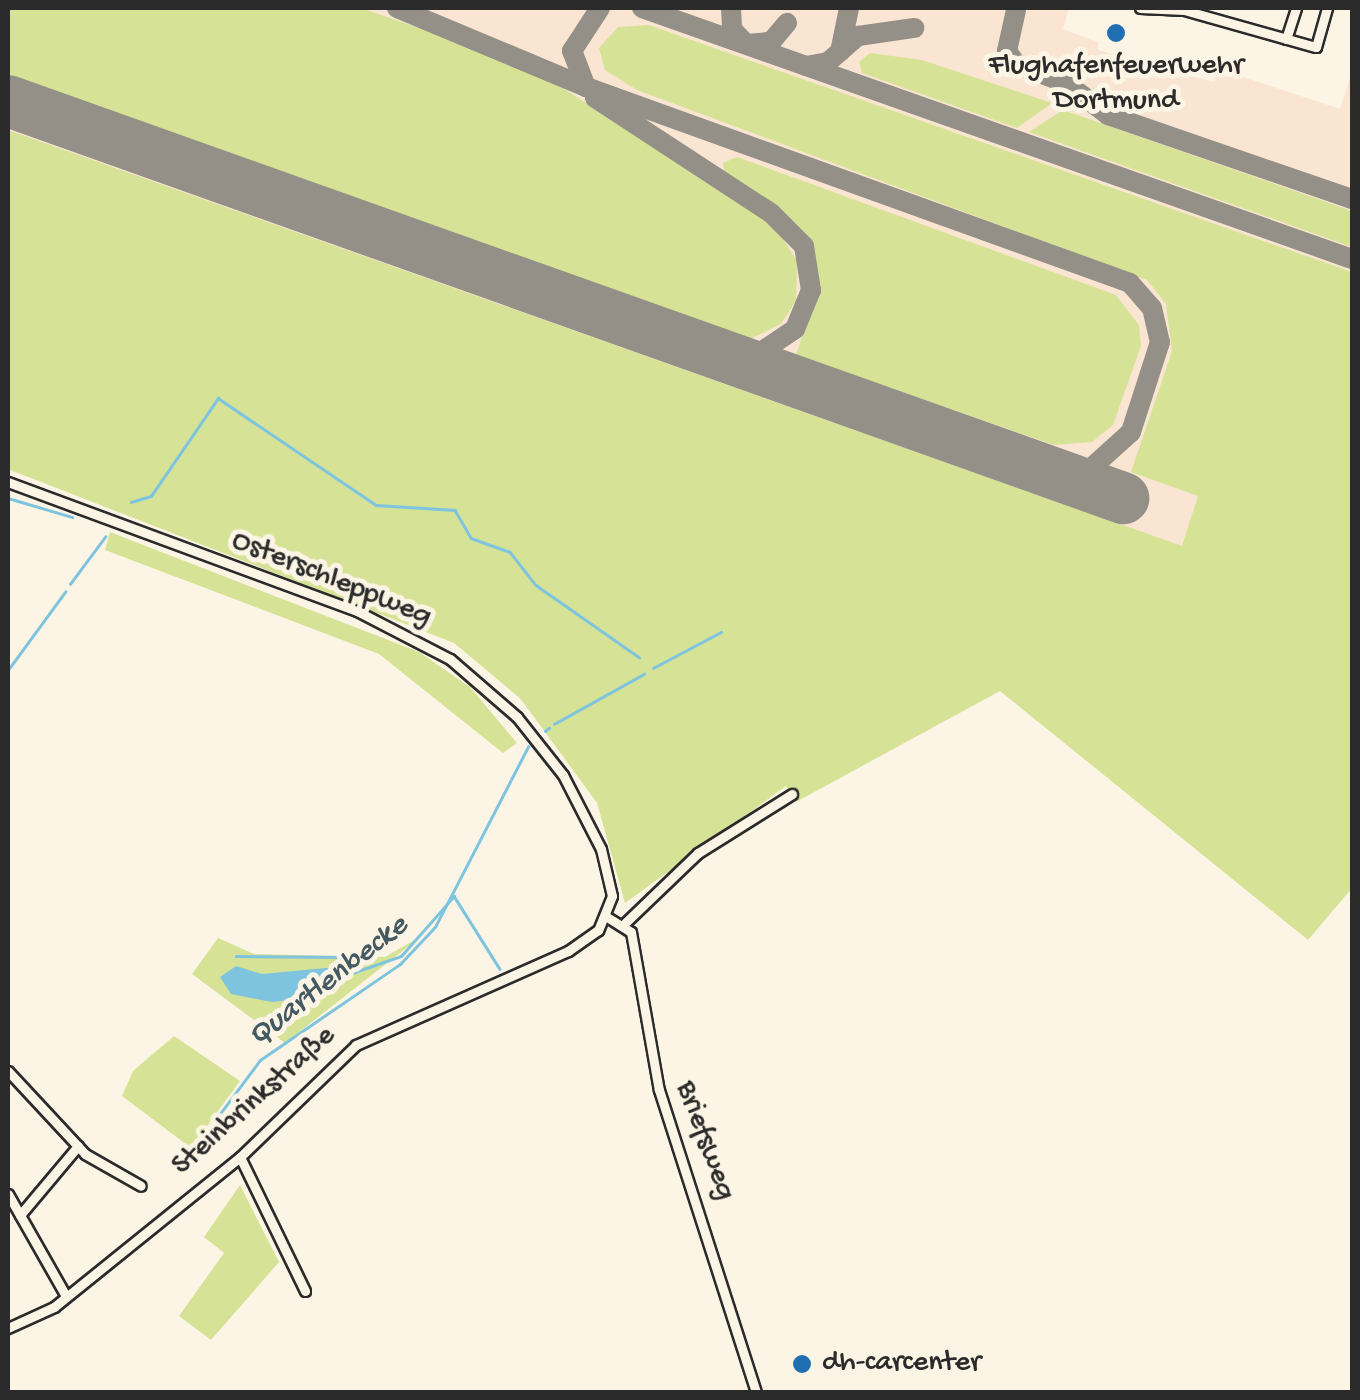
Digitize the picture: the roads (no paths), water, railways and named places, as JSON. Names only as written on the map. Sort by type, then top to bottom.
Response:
[{"type":"street","points":[[1140,8],[1172,8],[1316,46],[1327,8]]},
{"type":"street","points":[[1286,39],[1296,8]]},
{"type":"street","name":"Osterschleppweg","points":[[8,482],[394,626],[473,676],[572,790],[609,871],[607,917]]},
{"type":"street","points":[[607,917],[625,924],[698,854],[792,794]]},
{"type":"street","name":"Steinbrinkstraße","points":[[8,1328],[66,1296],[240,1157],[356,1045],[568,952],[607,917]]},
{"type":"street","name":"Briefsweg","points":[[625,924],[658,1090],[756,1392]]},
{"type":"street","points":[[8,1071],[78,1146],[141,1186]]},
{"type":"street","points":[[20,1215],[78,1146]]},
{"type":"street","points":[[240,1157],[305,1291]]},
{"type":"street","points":[[8,1194],[66,1296]]},
{"type":"water","points":[[236,966],[262,974],[347,966],[353,974],[326,996],[272,1002],[231,994],[220,977]]},
{"type":"waterway","points":[[131,502],[151,496],[218,398],[376,505],[455,510],[471,538],[510,552],[536,585],[639,657]]},
{"type":"waterway","points":[[8,498],[72,517]]},
{"type":"waterway","points":[[70,584],[105,537]]},
{"type":"waterway","points":[[8,670],[65,592]]},
{"type":"waterway","name":"Quartlenbecke","points":[[653,668],[721,632]]},
{"type":"waterway","name":"Quartlenbecke","points":[[554,724],[644,674]]},
{"type":"waterway","name":"Quartlenbecke","points":[[545,731],[549,728]]},
{"type":"waterway","name":"Quartlenbecke","points":[[193,1150],[260,1060],[400,964],[435,927],[528,747]]},
{"type":"waterway","name":"Quartlenbecke","points":[[352,973],[401,956],[454,896],[500,969]]},
{"type":"waterway","points":[[236,956],[348,957]]},
{"type":"place","name":"Flughafenfeuerwehr Dortmund","points":[[1116,33]]},
{"type":"place","name":"dh-carcenter","points":[[802,1364]]}]
